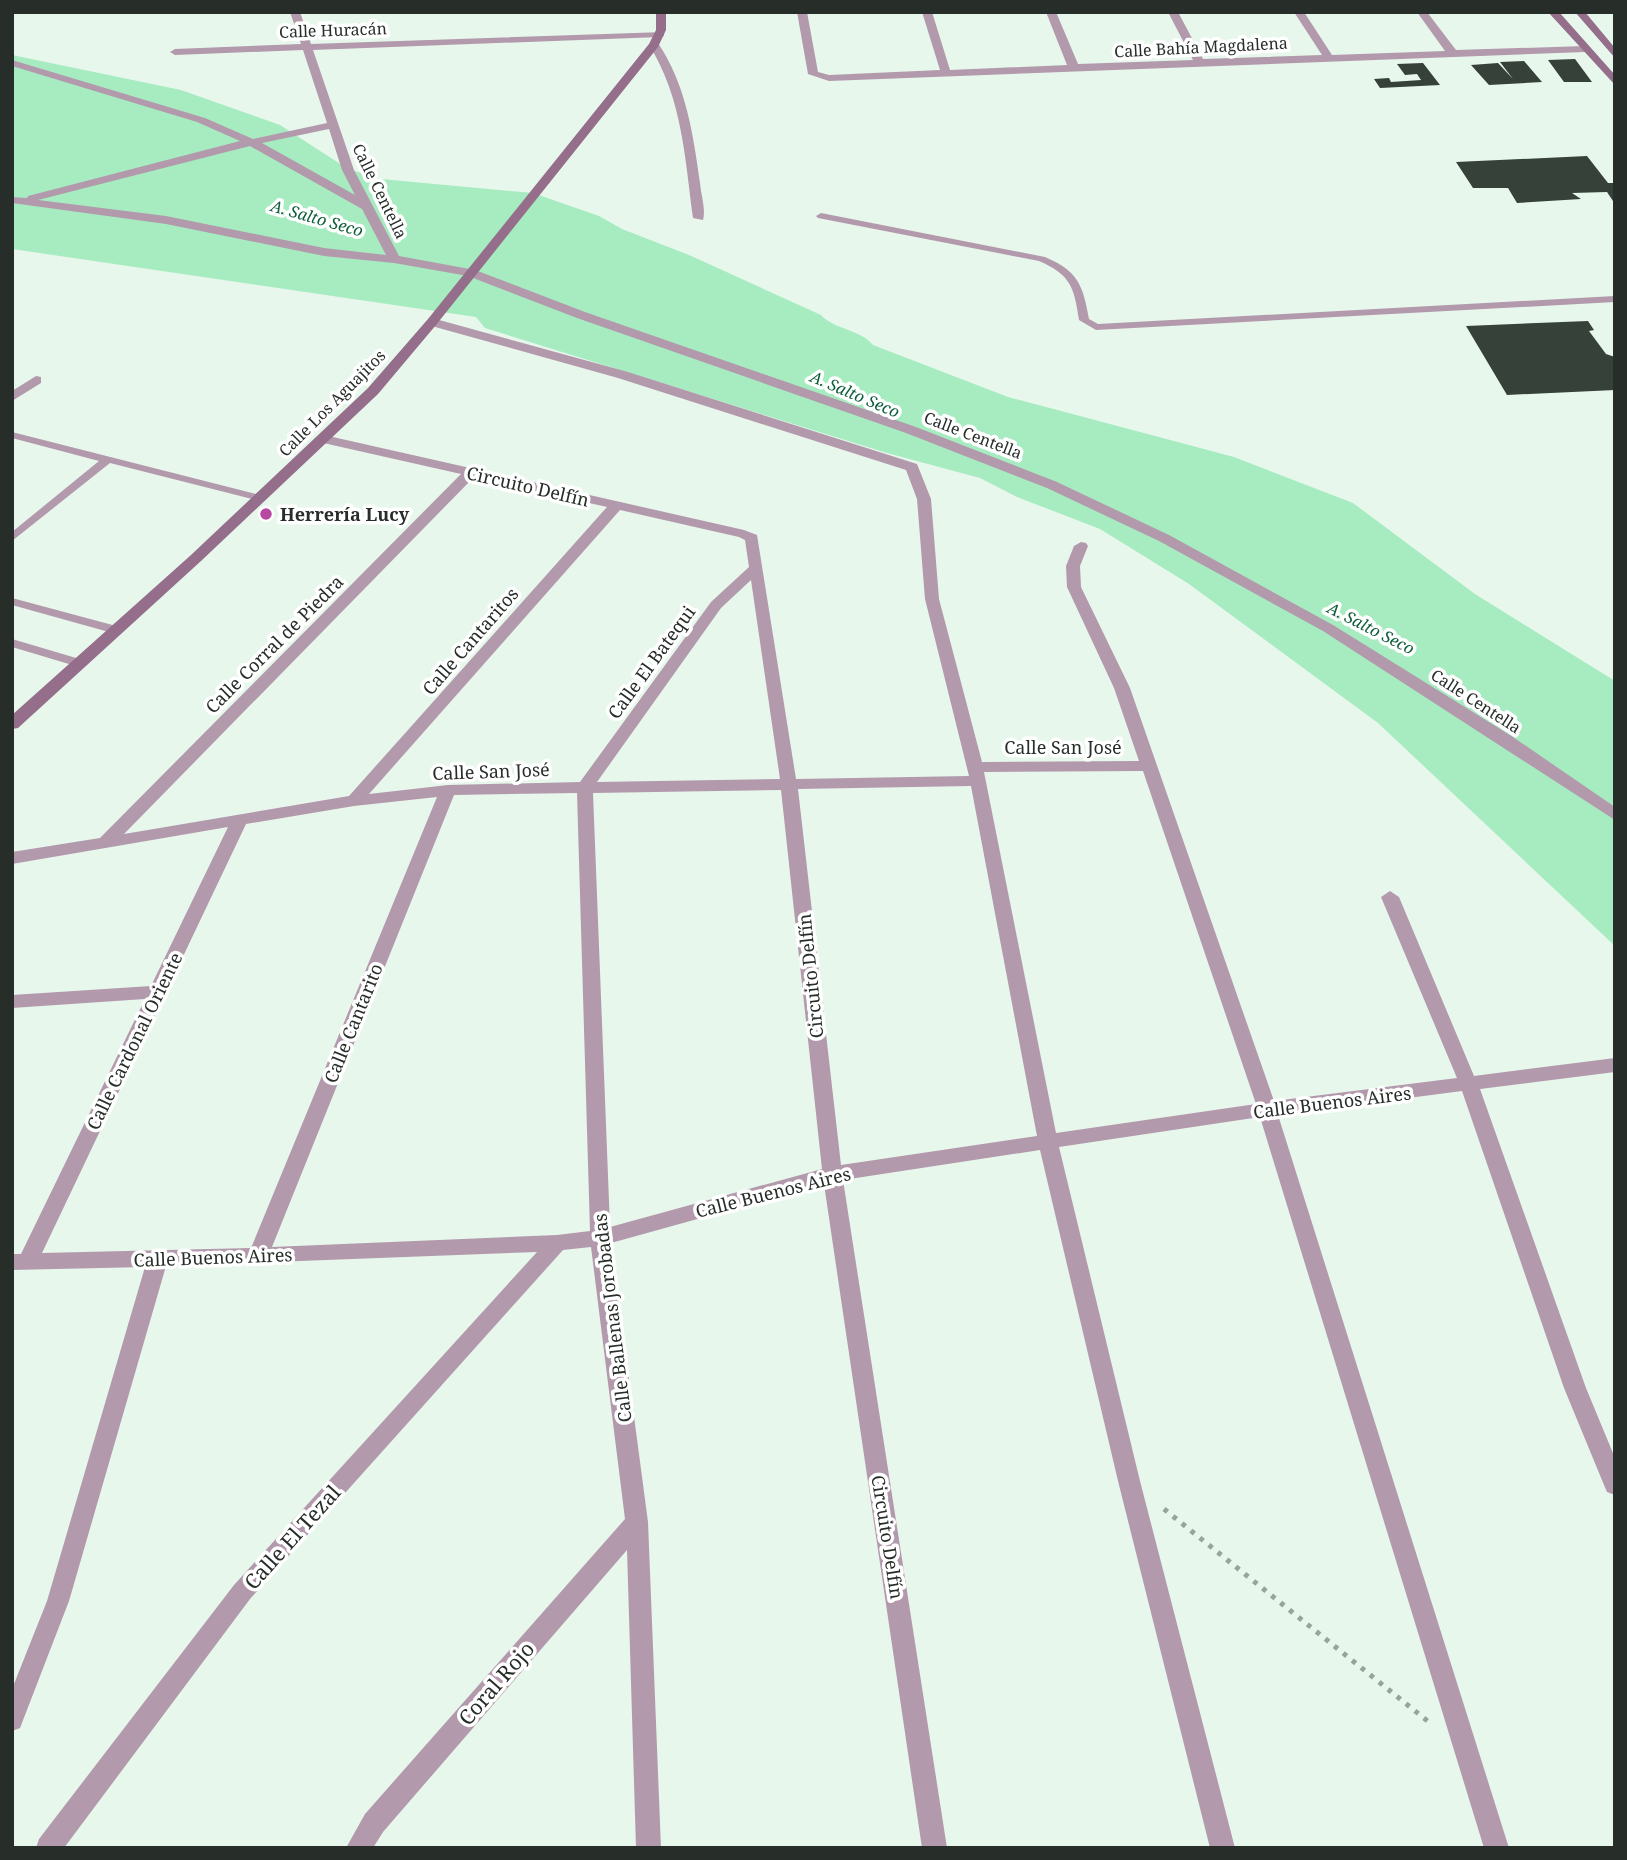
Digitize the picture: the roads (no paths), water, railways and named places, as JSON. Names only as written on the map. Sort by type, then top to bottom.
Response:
[{"type":"street","name":"Calle Centella","points":[[295,12],[348,170],[394,259],[471,273],[581,315],[911,430],[1064,490],[1164,538],[1328,628],[1507,741],[1615,815]]},
{"type":"street","points":[[660,34],[661,12]]},
{"type":"street","name":"Calle Bahía Magdalena","points":[[802,12],[813,74],[819,77],[1200,64],[1451,51],[1585,49]]},
{"type":"street","points":[[927,12],[946,73]]},
{"type":"street","points":[[1051,12],[1074,68]]},
{"type":"street","points":[[1174,12],[1200,64]]},
{"type":"street","points":[[1299,12],[1328,57]]},
{"type":"street","points":[[1422,12],[1451,51]]},
{"type":"street","points":[[1553,12],[1615,82]]},
{"type":"street","points":[[1580,12],[1615,55]]},
{"type":"street","name":"Calle Huracán","points":[[174,52],[660,34]]},
{"type":"street","name":"Calle Los Aguajitos","points":[[12,724],[373,391],[432,322],[660,34]]},
{"type":"street","points":[[653,45],[666,61],[676,85],[699,218]]},
{"type":"street","points":[[12,63],[201,120],[251,142],[366,206]]},
{"type":"street","points":[[17,201],[251,142],[332,125]]},
{"type":"street","points":[[17,201],[166,220],[324,252],[394,259]]},
{"type":"street","points":[[432,322],[623,376],[912,467],[924,499],[932,599],[976,774],[1048,1142],[1129,1481],[1223,1848]]},
{"type":"street","points":[[12,397],[36,380]]},
{"type":"street","name":"Circuito Delfín","points":[[324,439],[752,538],[789,785],[832,1174],[935,1848]]},
{"type":"street","name":"Calle Corral de Piedra","points":[[105,843],[471,473]]},
{"type":"street","name":"Calle Cantaritos","points":[[354,801],[615,507]]},
{"type":"street","points":[[1081,547],[1073,566],[1074,587],[1122,688],[1267,1109],[1497,1848]]},
{"type":"street","name":"Calle El Batequi","points":[[585,787],[716,606],[757,567]]},
{"type":"street","name":"Calle San José","points":[[12,859],[354,801],[448,790],[789,785],[1150,766]]},
{"type":"street","name":"Calle Ballenas Jorobadas","points":[[585,787],[600,1238],[637,1522],[649,1848]]},
{"type":"street","name":"Calle Cantarito","points":[[258,1256],[448,790]]},
{"type":"street","name":"Calle Cardonal Oriente","points":[[20,1261],[157,992],[240,820]]},
{"type":"street","points":[[1390,897],[1469,1086],[1575,1388],[1615,1485]]},
{"type":"street","points":[[12,1002],[157,992]]},
{"type":"street","name":"Calle Buenos Aires","points":[[20,1261],[258,1256],[557,1243],[600,1238],[832,1174],[1267,1109],[1469,1086],[1615,1065]]},
{"type":"street","name":"Calle El Tezal","points":[[48,1848],[242,1592],[557,1243]]},
{"type":"street","points":[[12,1720],[58,1601],[158,1258]]},
{"type":"street","name":"Coral Rojo","points":[[358,1848],[374,1823],[637,1522]]},
{"type":"lane","points":[[821,216],[1042,259],[1064,267],[1079,287],[1084,320],[1096,327],[1615,299]]},
{"type":"lane","points":[[12,435],[260,498]]},
{"type":"lane","points":[[12,538],[108,460]]},
{"type":"lane","points":[[12,601],[116,630]]},
{"type":"lane","points":[[12,643],[79,663]]},
{"type":"water","name":"A. Salto Seco","points":[[12,55],[181,90],[280,125],[348,169],[381,179],[533,193],[599,216],[622,229],[689,255],[821,315],[873,345],[1008,397],[1234,457],[1353,503],[1475,594],[1615,681],[1615,946],[1378,723],[1189,584],[1100,529],[1017,497],[980,478],[887,453],[485,328],[476,317],[12,249]]},
{"type":"place","name":"Herrería Lucy","points":[[266,514]]}]
